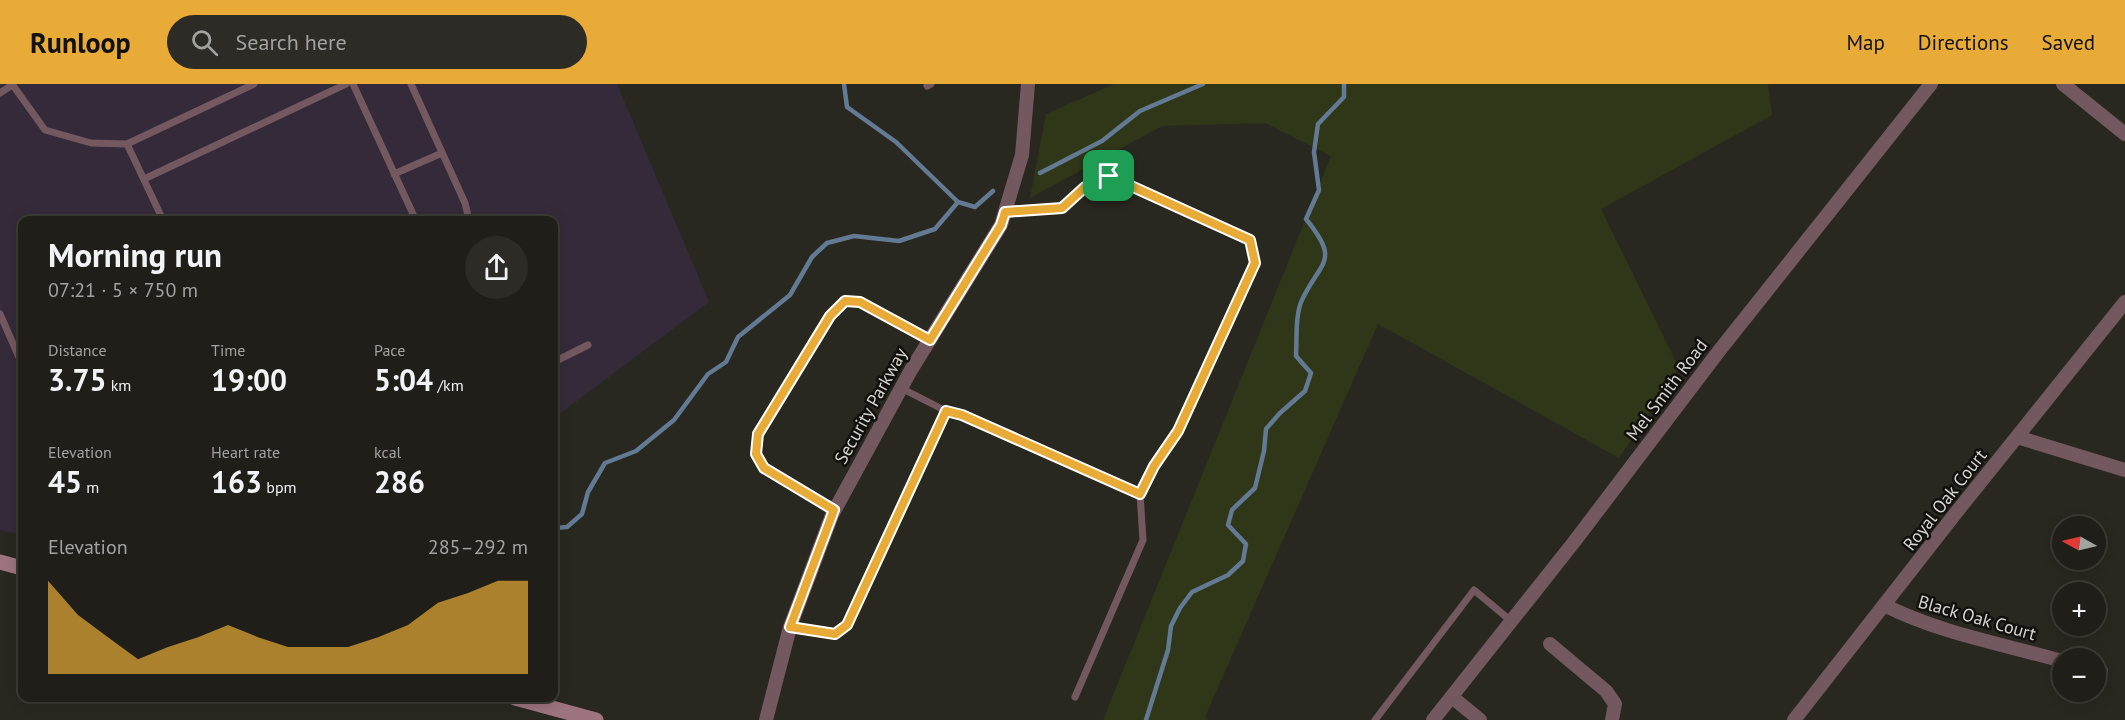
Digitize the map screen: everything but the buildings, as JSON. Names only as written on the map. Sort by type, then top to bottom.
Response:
[{"type":"main road","points":[[0,562],[18,567]]},
{"type":"main road","points":[[530,702],[596,720]]},
{"type":"street","name":"Security Parkway","points":[[766,720],[790,627],[834,510],[901,388],[1001,225],[1022,155],[1028,84]]},
{"type":"street","name":"Mel Smith Road","points":[[1433,720],[1724,344],[1931,84]]},
{"type":"street","points":[[2063,84],[2125,134]]},
{"type":"street","name":"Royal Oak Court","points":[[1794,720],[2125,302]]},
{"type":"street","points":[[2017,437],[2125,470]]},
{"type":"street","name":"Black Oak Court","points":[[1884,605],[1904,615],[1944,628],[2052,658]]},
{"type":"street","points":[[1550,644],[1606,691],[1615,704],[1612,720]]},
{"type":"street","points":[[1452,697],[1480,720]]},
{"type":"lane","points":[[0,93],[12,85],[45,130],[91,143],[127,144],[254,84]]},
{"type":"lane","points":[[144,179],[346,84]]},
{"type":"lane","points":[[353,84],[413,214]]},
{"type":"lane","points":[[411,84],[465,203],[468,216]]},
{"type":"lane","points":[[127,144],[161,216]]},
{"type":"lane","points":[[394,174],[442,153]]},
{"type":"lane","points":[[1005,212],[1062,208],[1085,187],[1109,176],[1250,240],[1255,263],[1178,431],[1154,466],[1140,494],[1143,540],[1075,698]]},
{"type":"lane","points":[[834,510],[764,468],[756,454],[758,434],[830,316],[845,301],[860,302],[930,340]]},
{"type":"lane","points":[[0,314],[18,355]]},
{"type":"lane","points":[[558,360],[588,345]]},
{"type":"lane","points":[[901,388],[946,411],[962,415],[1140,494]]},
{"type":"lane","points":[[790,627],[835,634],[847,625],[946,411]]},
{"type":"lane","points":[[1375,720],[1474,591],[1511,621]]},
{"type":"shaded area","points":[[0,84],[617,84],[709,302],[558,415],[558,216],[18,216],[18,534],[0,530]]},
{"type":"green space","points":[[1114,84],[1768,84],[1772,115],[1601,209],[1679,368],[1619,458],[1378,324],[1205,717],[1206,720],[1103,720],[1331,156],[1265,123],[1162,126],[1030,198],[1046,114]]},
{"type":"waterway","points":[[844,84],[847,107],[896,142],[958,202],[975,207],[993,191]]},
{"type":"waterway","points":[[1040,173],[1102,141],[1140,111],[1203,84]]},
{"type":"waterway","points":[[1146,720],[1168,650],[1171,626],[1180,608],[1192,592],[1228,575],[1243,561],[1246,544],[1228,525],[1232,510],[1255,488],[1264,451],[1266,429],[1305,391],[1311,373],[1296,356],[1297,320],[1302,300],[1321,268],[1325,253],[1317,233],[1306,219],[1319,190],[1314,152],[1318,124],[1344,97],[1344,84]]},
{"type":"waterway","points":[[558,528],[567,527],[582,514],[588,492],[605,463],[636,451],[674,420],[708,374],[726,362],[738,337],[790,295],[812,257],[827,243],[854,236],[899,241],[935,229],[958,202]]},
{"type":"route","points":[[1109,176],[1250,240],[1255,263],[1178,431],[1154,466],[1140,494],[962,415],[946,411],[847,625],[835,634],[790,627],[834,510],[764,468],[756,454],[758,434],[830,316],[845,301],[860,302],[930,340],[1001,225],[1005,212],[1062,208],[1085,187],[1109,176]]}]
